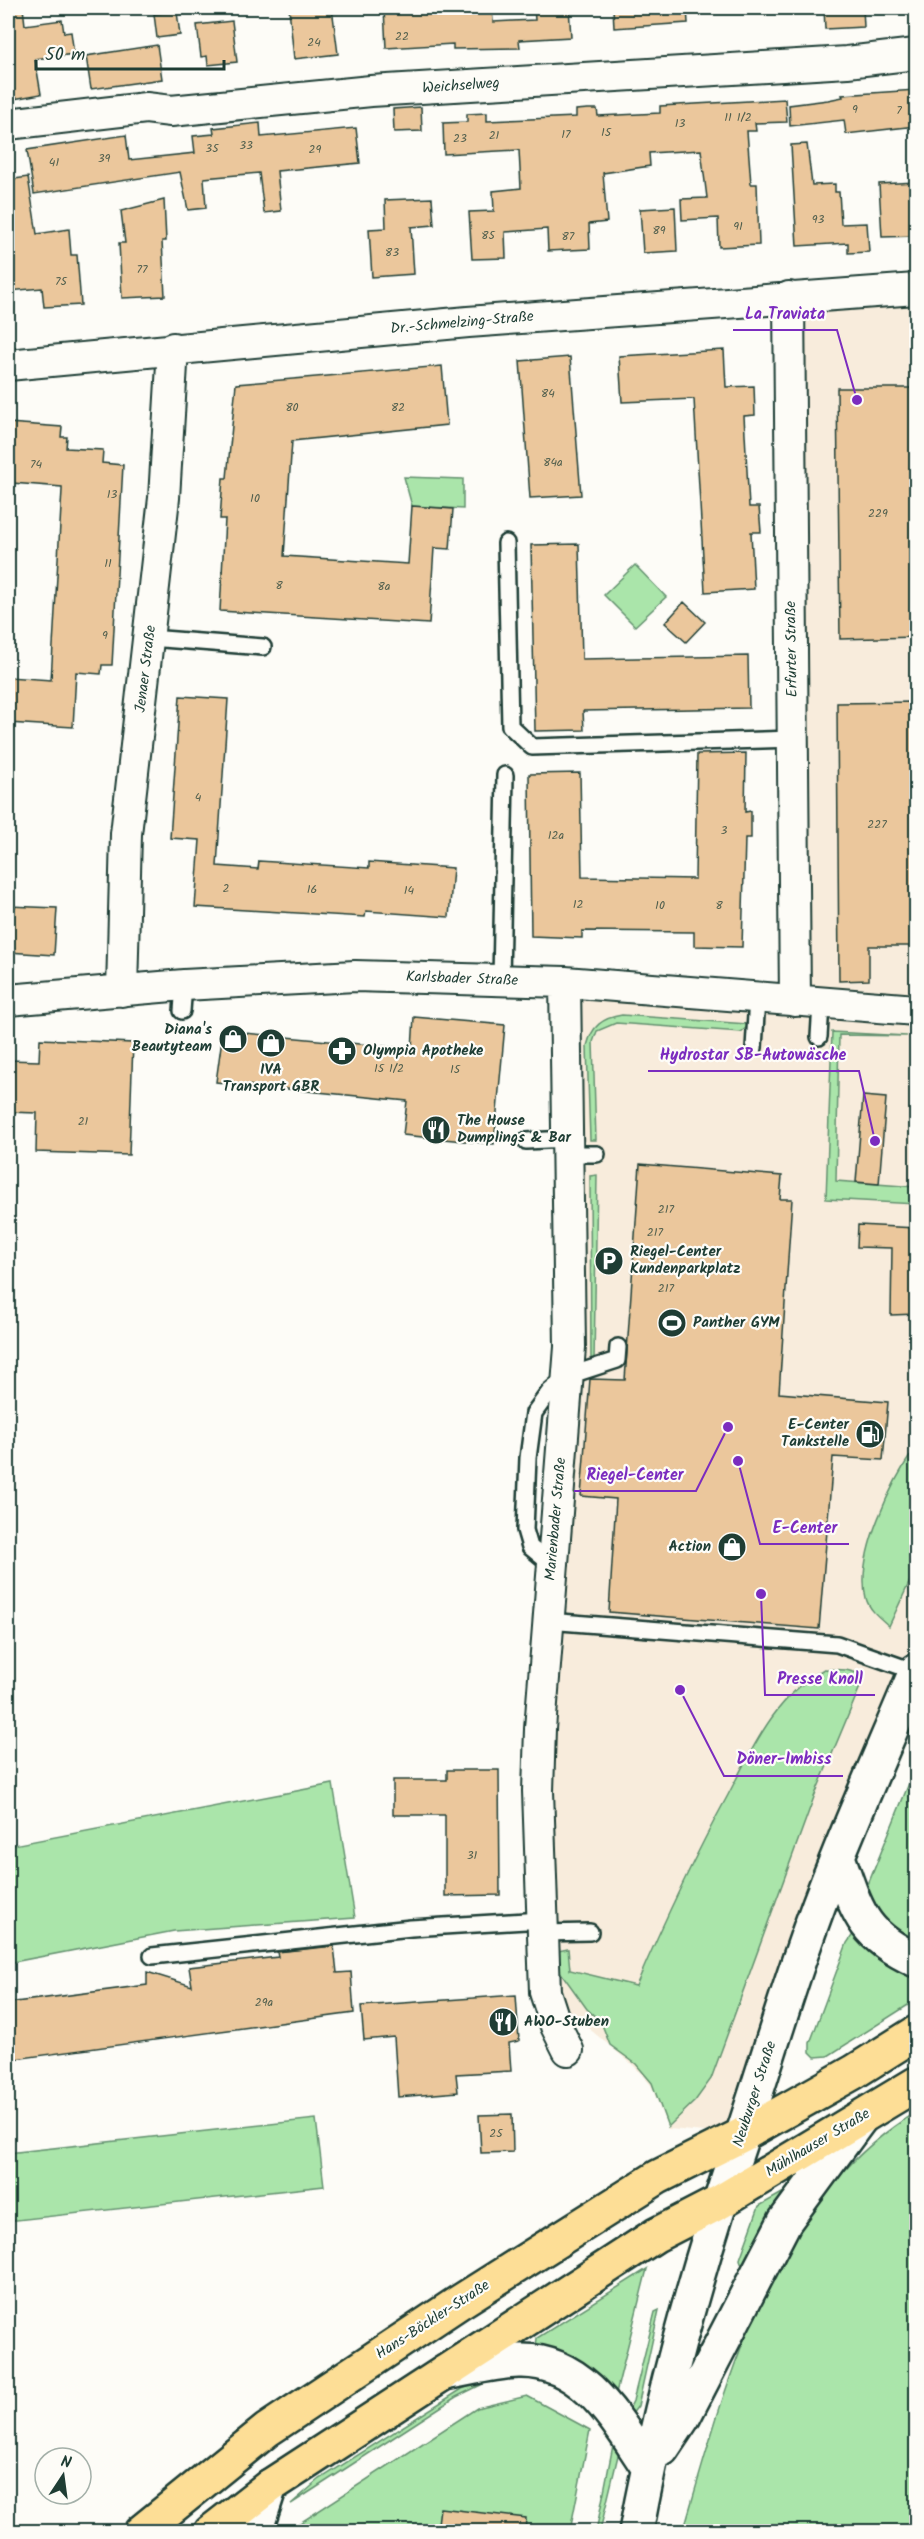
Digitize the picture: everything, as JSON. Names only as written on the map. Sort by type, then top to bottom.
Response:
[{"type":"main road","points":[[742,2135],[854,2072],[916,2033]]},
{"type":"main road","name":"Mühlhauser Straße","points":[[720,2202],[916,2084]]},
{"type":"main road","name":"Hans-Böckler-Straße","points":[[141,2532],[267,2430],[449,2309],[658,2176],[742,2135]]},
{"type":"main road","points":[[211,2532],[270,2486],[656,2235],[720,2202]]},
{"type":"street","name":"Weichselweg","points":[[8,124],[146,108],[171,111],[371,91],[847,62],[916,54]]},
{"type":"street","name":"Dr.-Schmelzing-Straße","points":[[8,365],[173,348],[789,297],[916,289]]},
{"type":"street","name":"Erfurter Straße","points":[[789,297],[793,739],[808,1003]]},
{"type":"street","name":"Jenaer Straße","points":[[122,991],[126,834],[150,638],[164,498],[173,348]]},
{"type":"street","name":"Karlsbader Straße","points":[[8,1000],[122,991],[183,998],[355,976],[565,982],[916,1010]]},
{"type":"street","name":"Marienbader Straße","points":[[565,982],[578,1149],[568,1376],[548,1621],[538,1791],[545,1992],[556,2026],[568,2050]]},
{"type":"street","name":"Neuburger Straße","points":[[636,2532],[648,2467],[685,2319],[720,2202],[805,1940],[916,1672]]},
{"type":"street","points":[[838,1857],[859,1915],[879,1939],[916,1960]]},
{"type":"street","points":[[444,2373],[518,2361],[555,2367],[579,2380],[603,2402],[648,2467],[684,2416],[785,2221],[861,2117]]},
{"type":"street","points":[[255,2532],[270,2486]]},
{"type":"lane","points":[[506,543],[510,726],[532,747],[793,739]]},
{"type":"lane","points":[[150,638],[262,646]]},
{"type":"lane","points":[[501,980],[505,775]]},
{"type":"lane","points":[[754,1048],[757,998]]},
{"type":"lane","points":[[808,1003],[819,1037]]},
{"type":"lane","points":[[526,1141],[578,1149]]},
{"type":"lane","points":[[568,1376],[617,1360],[618,1347]]},
{"type":"lane","points":[[548,1621],[837,1644],[916,1672]]},
{"type":"lane","points":[[152,1956],[411,1932],[480,1928],[543,1927],[590,1932]]},
{"type":"shaded area","points":[[916,289],[916,1671],[742,2135],[668,2129],[651,2085],[634,2066],[545,1992],[567,1390],[565,982],[795,1001],[789,297]]},
{"type":"green space","points":[[404,477],[463,479],[463,509],[412,506]]},
{"type":"green space","points":[[635,565],[666,597],[635,626],[604,595]]},
{"type":"green space","points":[[622,1015],[747,1024],[747,1027],[741,1032],[616,1023],[597,1031],[593,1042],[596,1140],[590,1140],[587,1046],[592,1033],[599,1024],[609,1018]]},
{"type":"green space","points":[[832,1032],[907,1036],[839,1035],[836,1181],[916,1187],[916,1204],[826,1199]]},
{"type":"green space","points":[[597,1175],[594,1361],[591,1359],[590,1176]]},
{"type":"green space","points":[[916,1447],[916,1568],[889,1626],[875,1614],[867,1602],[864,1581],[866,1561],[878,1519],[887,1498]]},
{"type":"green space","points":[[824,1669],[846,1670],[865,1675],[814,1797],[711,2079],[695,2101],[668,2127],[652,2083],[636,2064],[610,2045],[601,2022],[587,2009],[559,1970],[558,1951],[568,1949],[570,1970],[636,1986],[691,1866],[756,1741],[792,1694]]},
{"type":"green space","points":[[916,1766],[916,1948],[905,1943],[867,1899],[867,1887]]},
{"type":"green space","points":[[333,1784],[355,1918],[174,1931],[8,1963],[8,1846]]},
{"type":"green space","points":[[856,1930],[916,1969],[916,2000],[828,2056],[815,2057],[810,2052],[810,2043],[847,1943]]},
{"type":"green space","points":[[916,2112],[916,2531],[683,2532],[738,2355],[762,2298],[791,2243],[825,2193],[866,2149]]},
{"type":"green space","points":[[316,2119],[324,2186],[8,2221],[8,2153]]},
{"type":"green space","points":[[784,2192],[785,2196],[745,2262],[741,2263],[740,2259],[759,2206]]},
{"type":"green space","points":[[647,2269],[616,2393],[583,2364],[536,2347],[537,2338]]},
{"type":"green space","points":[[659,2310],[638,2406],[632,2414],[627,2413],[633,2401],[655,2312]]},
{"type":"green space","points":[[535,2374],[491,2380],[456,2397],[291,2504],[320,2479],[462,2389],[489,2377]]},
{"type":"green space","points":[[527,2396],[590,2430],[570,2531],[286,2532],[477,2408]]},
{"type":"green space","points":[[615,2435],[620,2447],[600,2531],[596,2532]]},
{"type":"building","points":[[8,8],[23,8],[25,25],[62,20],[64,33],[71,32],[74,54],[35,59],[41,94],[8,100]]},
{"type":"building","points":[[289,8],[332,8],[338,54],[294,59]]},
{"type":"building","points":[[492,8],[493,22],[535,20],[534,8],[569,8],[571,37],[519,40],[520,48],[453,49],[453,44],[386,48],[384,9]]},
{"type":"building","points":[[613,8],[687,8],[688,23],[614,28]]},
{"type":"building","points":[[824,8],[863,8],[864,27],[825,29]]},
{"type":"building","points":[[177,12],[180,35],[157,38],[154,14]]},
{"type":"building","points":[[232,21],[237,62],[208,65],[207,56],[201,57],[197,25]]},
{"type":"building","points":[[157,45],[162,79],[91,89],[86,56]]},
{"type":"building","points":[[916,90],[916,126],[846,134],[844,120],[790,126],[789,105],[828,100],[843,97],[842,95]]},
{"type":"building","points":[[785,99],[787,122],[755,123],[756,131],[747,131],[751,184],[757,184],[759,245],[719,247],[718,218],[682,220],[681,199],[707,198],[701,150],[649,153],[650,166],[603,173],[607,222],[589,224],[590,249],[548,251],[547,229],[505,232],[506,258],[472,259],[469,212],[494,211],[493,191],[521,188],[519,150],[444,154],[443,123],[467,122],[467,114],[487,113],[487,121],[576,117],[576,110],[597,109],[598,116],[660,113],[660,106]]},
{"type":"building","points":[[421,107],[422,131],[394,132],[393,109]]},
{"type":"building","points":[[260,123],[261,137],[356,128],[360,163],[277,171],[281,211],[264,213],[259,173],[204,178],[206,208],[188,210],[180,172],[34,194],[27,150],[126,135],[129,160],[195,153],[193,136],[214,134],[213,128]]},
{"type":"building","points":[[807,144],[812,185],[835,184],[835,192],[839,192],[841,224],[867,223],[869,252],[848,253],[848,243],[797,246],[791,145]]},
{"type":"building","points":[[28,177],[37,234],[69,229],[71,255],[77,255],[81,305],[44,307],[42,288],[8,291],[8,180]]},
{"type":"building","points":[[916,182],[916,236],[882,237],[879,184]]},
{"type":"building","points":[[432,198],[434,225],[411,227],[414,274],[372,277],[369,229],[386,228],[385,200]]},
{"type":"building","points":[[164,200],[166,241],[162,241],[165,296],[122,298],[119,243],[125,243],[121,211]]},
{"type":"building","points":[[675,207],[677,251],[643,253],[640,209]]},
{"type":"building","points":[[724,350],[726,387],[754,386],[755,415],[744,416],[749,507],[759,507],[761,532],[751,532],[754,589],[705,592],[694,399],[622,402],[619,356]]},
{"type":"building","points":[[570,357],[581,495],[530,498],[520,361]]},
{"type":"building","points":[[442,366],[447,425],[292,441],[284,556],[408,564],[412,506],[453,509],[450,549],[434,548],[429,624],[220,611],[225,519],[220,519],[223,478],[227,478],[236,384]]},
{"type":"building","points":[[837,388],[916,388],[916,637],[840,639]]},
{"type":"building","points":[[8,423],[62,427],[61,437],[67,437],[66,448],[103,450],[102,463],[123,465],[112,665],[102,665],[101,674],[76,672],[73,727],[8,723],[8,677],[51,680],[62,487],[12,483],[12,479],[8,479]]},
{"type":"building","points":[[579,544],[582,659],[748,656],[749,708],[583,711],[584,730],[535,731],[531,545]]},
{"type":"building","points":[[684,602],[705,622],[686,642],[665,623]]},
{"type":"building","points":[[180,696],[228,699],[217,866],[258,869],[259,861],[369,868],[369,862],[453,868],[449,917],[366,911],[365,917],[195,907],[200,840],[170,838]]},
{"type":"building","points":[[916,702],[916,946],[869,946],[869,980],[839,981],[837,703]]},
{"type":"building","points":[[746,753],[745,812],[751,811],[751,838],[745,838],[742,947],[694,946],[694,932],[582,931],[582,938],[531,936],[529,774],[580,773],[582,877],[695,879],[697,754]]},
{"type":"building","points":[[8,906],[57,908],[54,955],[8,952]]},
{"type":"building","points":[[414,1017],[505,1025],[494,1144],[403,1135],[407,1101],[216,1082],[223,1031],[412,1049]]},
{"type":"building","points":[[40,1039],[133,1043],[129,1155],[36,1152],[37,1113],[8,1112],[8,1060],[39,1061]]},
{"type":"building","points":[[863,1096],[886,1098],[879,1184],[856,1182]]},
{"type":"building","points":[[640,1164],[782,1176],[780,1199],[792,1199],[779,1393],[888,1402],[883,1460],[833,1457],[819,1629],[609,1612],[616,1499],[581,1496],[590,1379],[625,1380]]},
{"type":"building","points":[[858,1225],[916,1228],[916,1314],[891,1315],[892,1248],[857,1247]]},
{"type":"building","points":[[447,1770],[499,1770],[500,1895],[445,1896],[445,1815],[393,1815],[393,1780],[447,1780]]},
{"type":"building","points":[[334,1946],[337,1973],[351,1972],[354,2013],[8,2060],[8,2003],[147,1985],[147,1972],[192,1986],[189,1967],[278,1957],[277,1952]]},
{"type":"building","points":[[516,1995],[519,2041],[509,2043],[511,2071],[456,2074],[458,2092],[398,2097],[394,2037],[364,2040],[361,2006]]},
{"type":"building","points":[[512,2114],[513,2152],[481,2153],[479,2115]]},
{"type":"building","points":[[440,2508],[526,2518],[525,2532],[437,2532]]},
{"type":"place","name":"La Traviata","points":[[857,400]]},
{"type":"place","name":"Diana's Beautyteam","points":[[233,1039]]},
{"type":"place","name":"IVA Transport GBR","points":[[271,1043]]},
{"type":"place","name":"Olympia Apotheke","points":[[342,1051]]},
{"type":"place","name":"The House Dumplings & Bar","points":[[436,1130]]},
{"type":"place","name":"Hydrostar SB-Autowäsche","points":[[875,1141]]},
{"type":"place","name":"Riegel-Center Kundenparkplatz","points":[[609,1261]]},
{"type":"place","name":"Panther GYM","points":[[672,1323]]},
{"type":"place","name":"Riegel-Center","points":[[728,1427]]},
{"type":"place","name":"E-Center Tankstelle","points":[[870,1434]]},
{"type":"place","name":"E-Center","points":[[738,1461]]},
{"type":"place","name":"Action","points":[[732,1547]]},
{"type":"place","name":"Presse Knoll","points":[[761,1594]]},
{"type":"place","name":"Döner-Imbiss","points":[[680,1690]]},
{"type":"place","name":"AWO-Stuben","points":[[503,2022]]}]
